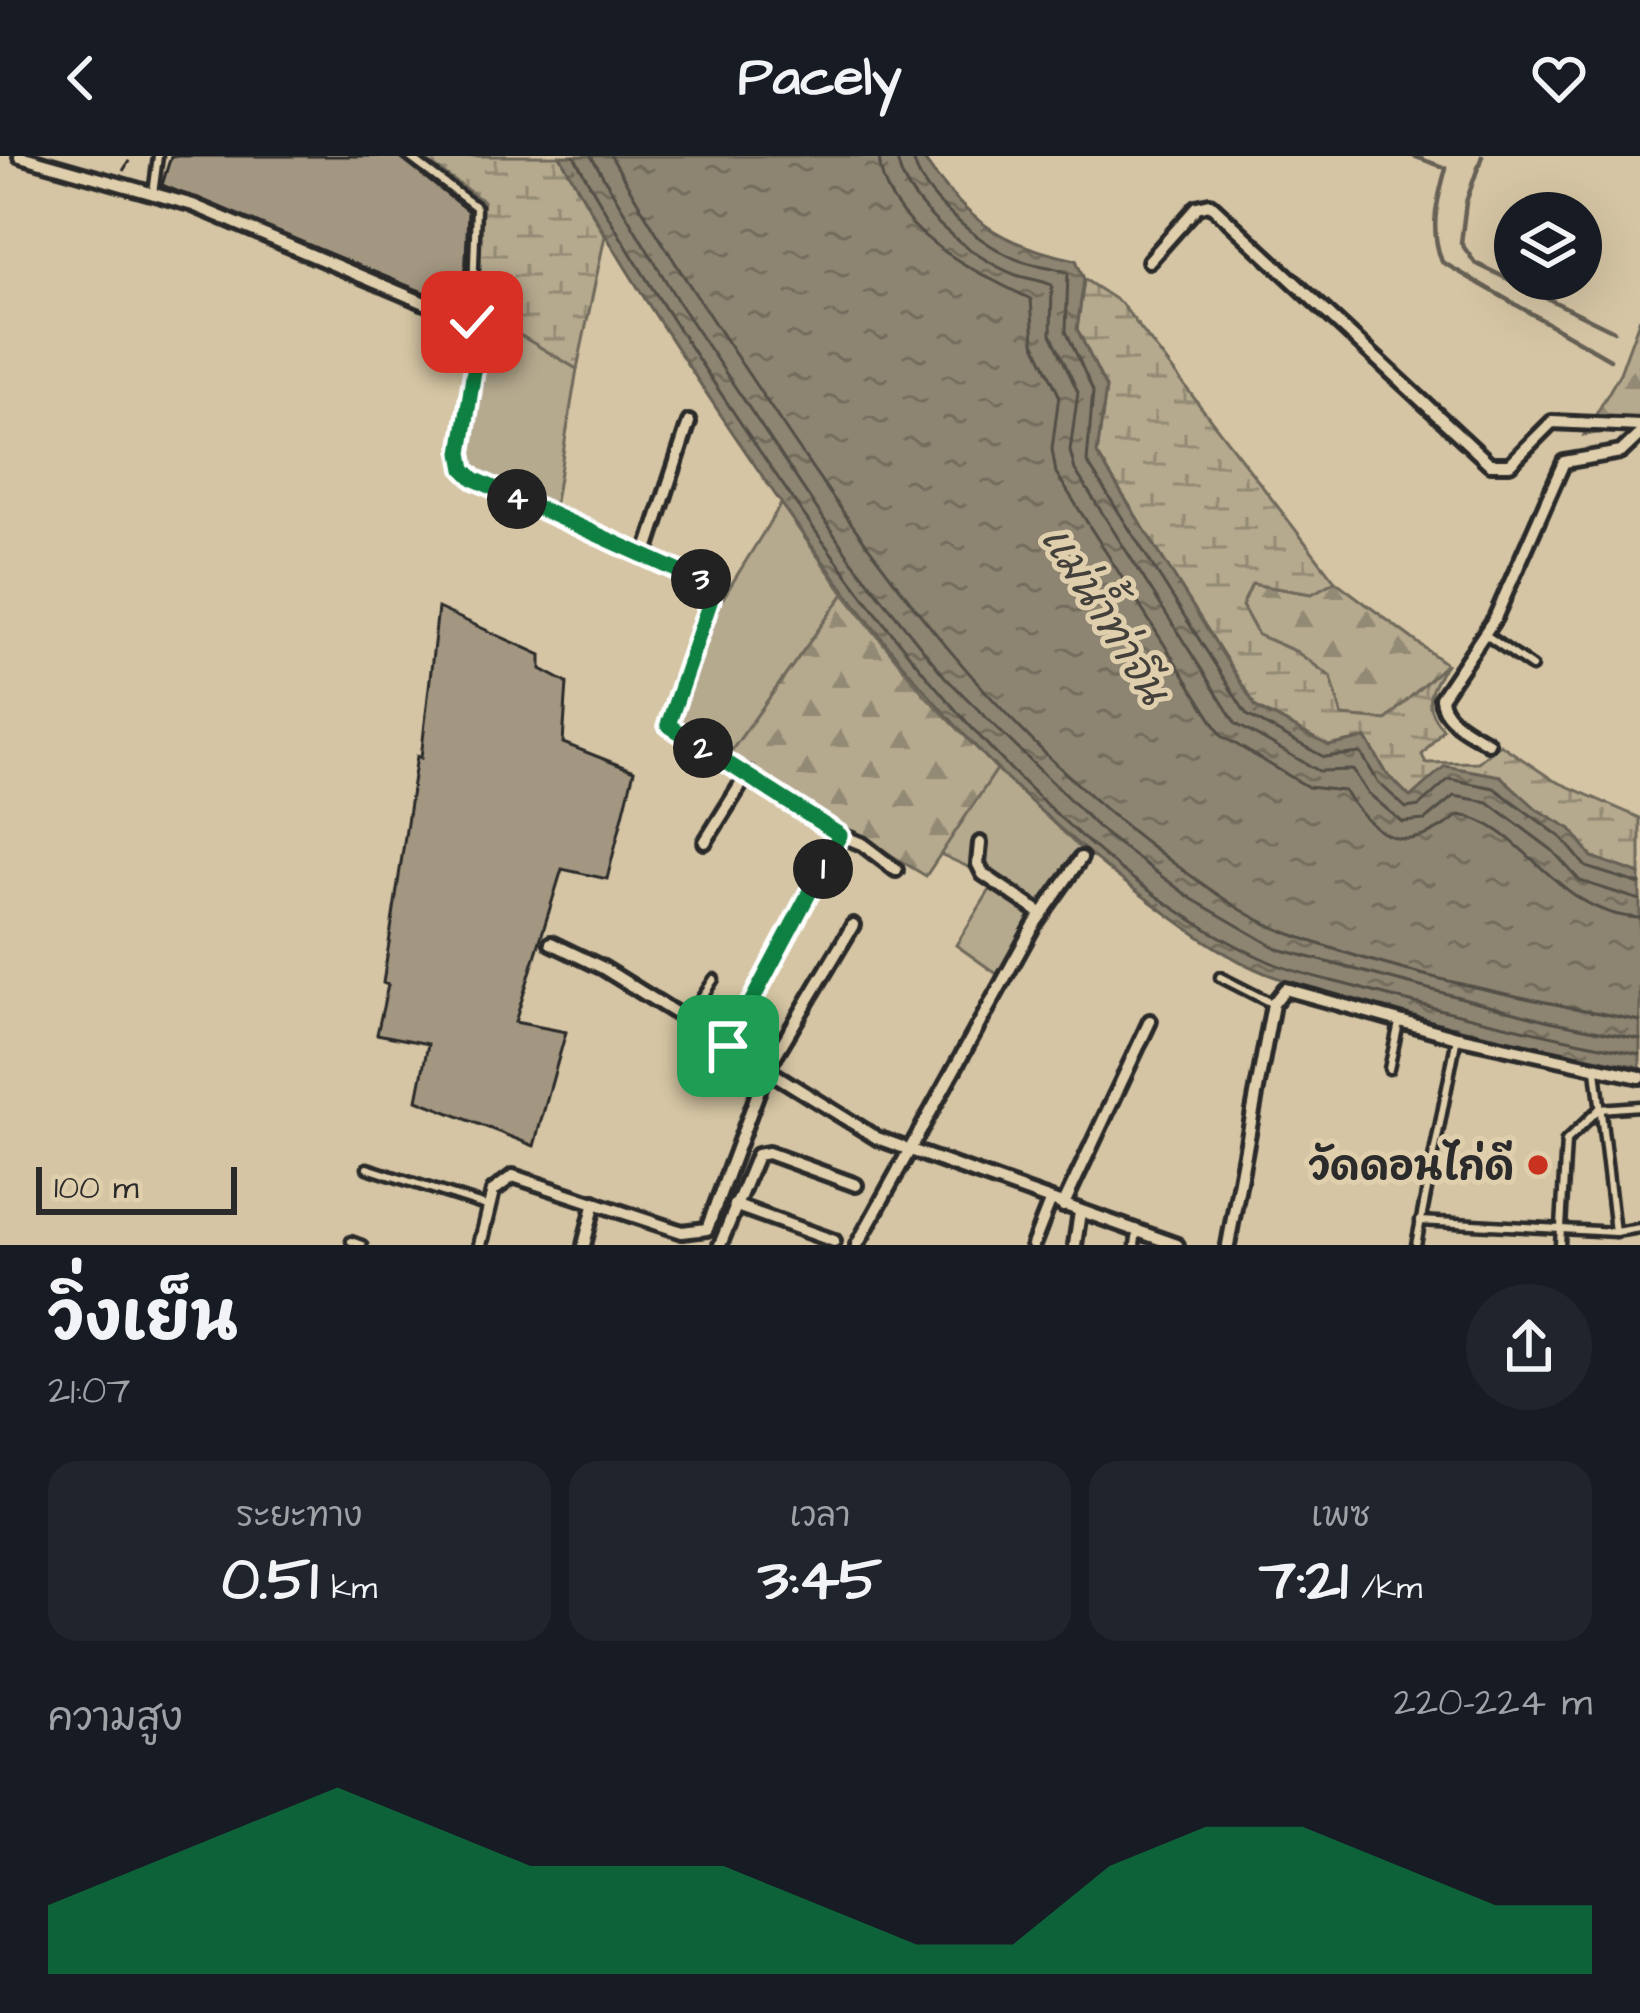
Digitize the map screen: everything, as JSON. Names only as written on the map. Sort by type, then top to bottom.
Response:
[{"type":"street","points":[[20,156],[193,205],[472,322],[479,339],[461,458],[470,476],[702,579],[712,595],[668,725],[840,835],[862,844],[896,870]]},
{"type":"street","points":[[1149,261],[1197,207],[1210,204],[1490,464],[1510,464],[1552,422],[1640,430]]},
{"type":"street","points":[[646,553],[689,422]]},
{"type":"street","points":[[1488,743],[1452,720],[1440,704],[1486,635],[1564,463],[1621,452],[1640,430]]},
{"type":"street","points":[[705,842],[748,773]]},
{"type":"street","points":[[728,1046],[840,835]]},
{"type":"street","points":[[980,843],[977,864],[983,874],[1042,914]]},
{"type":"street","points":[[857,1245],[1042,914],[1081,858]]},
{"type":"street","points":[[480,1245],[497,1183],[513,1176],[682,1232],[707,1229],[766,1071],[853,925]]},
{"type":"street","points":[[551,943],[906,1150],[1177,1245]]},
{"type":"street","points":[[1228,1245],[1273,1004],[1285,989],[1457,1036],[1640,1077]]},
{"type":"street","points":[[1033,1245],[1150,1021]]},
{"type":"street","points":[[720,1245],[750,1162],[761,1153],[856,1185]]},
{"type":"street","points":[[584,1245],[595,1202]]},
{"type":"street","points":[[734,1204],[834,1241]]},
{"type":"street","points":[[1075,1245],[1080,1212]]},
{"type":"lane","points":[[153,194],[158,156]]},
{"type":"lane","points":[[408,156],[476,207],[472,322]]},
{"type":"lane","points":[[1486,635],[1532,667]]},
{"type":"lane","points":[[1220,977],[1273,1004]]},
{"type":"lane","points":[[687,1020],[714,980]]},
{"type":"lane","points":[[1388,1069],[1400,1020]]},
{"type":"lane","points":[[1416,1245],[1457,1036]]},
{"type":"lane","points":[[1596,1070],[1616,1232]]},
{"type":"lane","points":[[1560,1245],[1566,1141],[1599,1109],[1640,1106]]},
{"type":"lane","points":[[367,1168],[489,1207]]},
{"type":"lane","points":[[1420,1221],[1616,1232],[1640,1228]]},
{"type":"lane","points":[[1135,1245],[1137,1231]]},
{"type":"lane","points":[[351,1241],[362,1245]]},
{"type":"path","points":[[116,183],[132,156]]},
{"type":"green space","points":[[419,156],[560,156],[605,236],[577,369],[471,306],[483,201]]},
{"type":"green space","points":[[1084,279],[1121,303],[1335,581],[1312,594],[1252,584],[1242,606],[1258,635],[1297,652],[1331,677],[1342,716],[1386,720],[1446,664],[1430,697],[1432,712],[1443,729],[1422,755],[1426,763],[1478,762],[1500,744],[1553,780],[1640,818],[1640,874],[1592,857],[1571,829],[1538,810],[1500,776],[1410,797],[1387,774],[1366,738],[1329,746],[1256,707],[1097,454],[1106,388],[1077,329]]},
{"type":"green space","points":[[478,310],[577,369],[554,508],[476,476],[465,458],[484,329]]},
{"type":"green space","points":[[1640,318],[1640,427],[1584,435],[1620,373]]},
{"type":"green space","points":[[781,504],[844,594],[727,757],[683,731],[675,717],[720,603]]},
{"type":"green space","points":[[1335,581],[1446,664],[1386,720],[1341,716],[1297,652],[1258,635],[1242,606],[1251,584],[1311,594]]},
{"type":"green space","points":[[844,594],[924,694],[997,769],[926,876],[727,757]]},
{"type":"green space","points":[[997,769],[1088,856],[1057,902],[1043,901],[997,974],[956,945],[996,880],[940,854]]},
{"type":"water","name":"แม่น้ำท่าจีน","points":[[560,156],[921,156],[954,197],[986,226],[1025,246],[1076,260],[1084,279],[1077,329],[1106,388],[1097,454],[1256,707],[1329,746],[1366,738],[1387,774],[1410,797],[1445,766],[1500,776],[1538,810],[1571,829],[1592,857],[1640,874],[1640,1067],[1405,1017],[1270,975],[1190,931],[1085,850],[972,742],[823,562],[665,331]]},
{"type":"building","points":[[171,156],[398,156],[468,211],[464,303],[457,306],[162,185]]},
{"type":"building","points":[[438,608],[541,655],[541,669],[567,683],[563,743],[634,771],[607,879],[562,869],[515,1022],[566,1032],[534,1146],[417,1100],[428,1044],[377,1034],[388,985],[383,983],[417,756],[421,758]]},
{"type":"waterway","points":[[1413,156],[1446,168],[1435,226],[1442,262],[1610,359]]},
{"type":"waterway","points":[[1482,156],[1466,202],[1461,243],[1475,263],[1614,331]]},
{"type":"place","name":"วัดดอนไก่ดี","points":[[1538,1165]]},
{"type":"route","points":[[472,322],[479,339],[461,453],[464,469],[474,479],[707,584],[711,599],[668,725],[840,835],[728,1046]]}]
